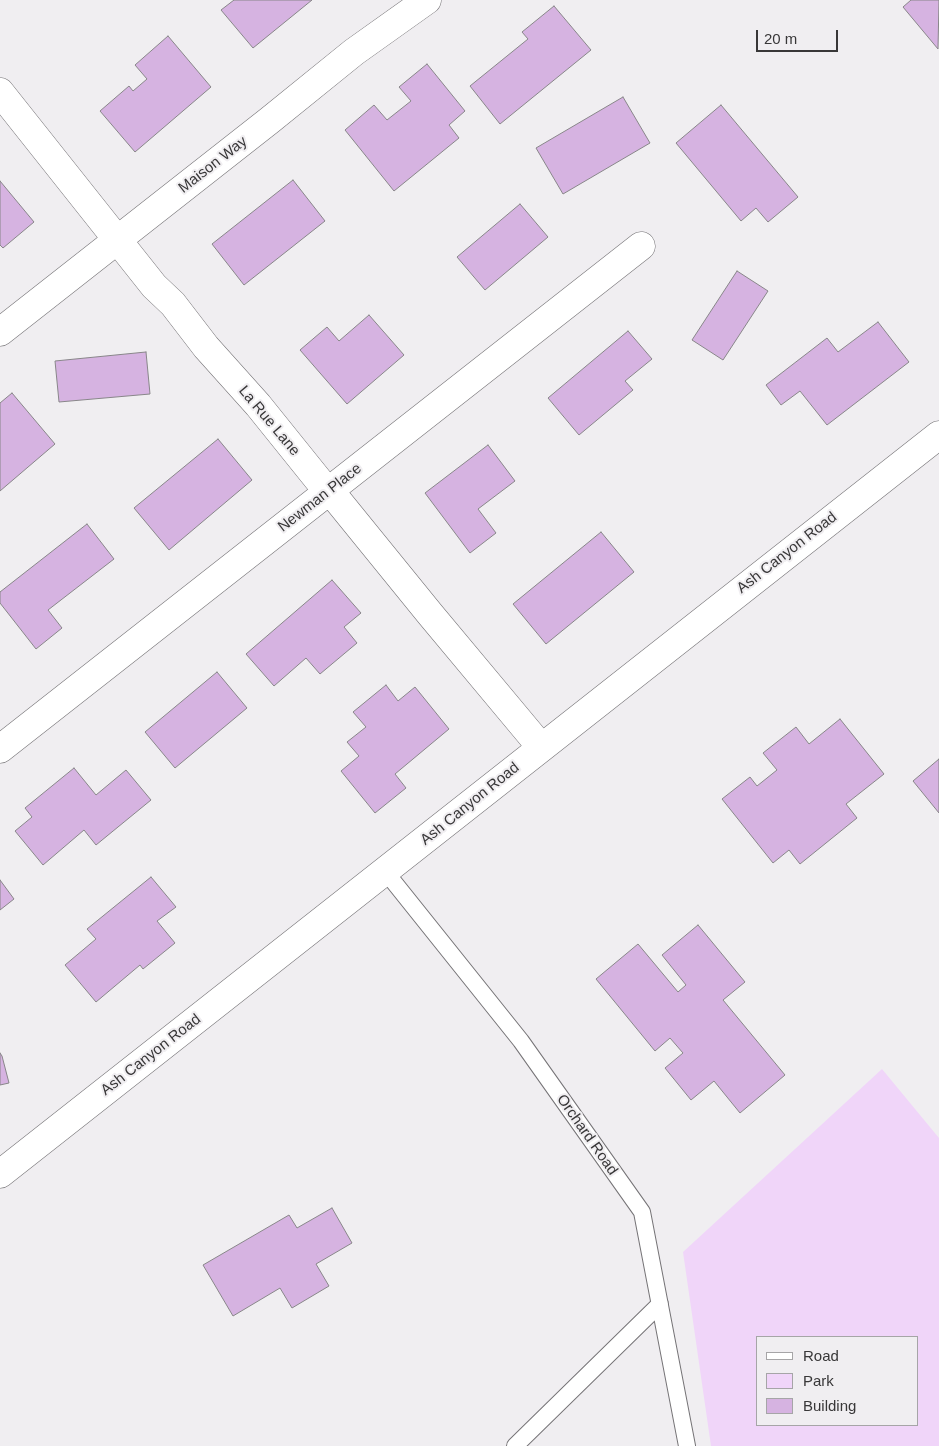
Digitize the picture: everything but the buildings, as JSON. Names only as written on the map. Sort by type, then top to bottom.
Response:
[{"type":"street","name":"Maison Way","points":[[0,332],[354,52],[427,0]]},
{"type":"street","name":"La Rue Lane","points":[[0,92],[118,238],[154,286],[173,304],[206,347],[258,405],[328,492],[335,497],[542,747]]},
{"type":"street","name":"Newman Place","points":[[0,749],[640,246]]},
{"type":"street","name":"Ash Canyon Road","points":[[0,1174],[939,435]]},
{"type":"lane","name":"Orchard Road","points":[[385,871],[521,1041],[642,1212],[687,1446]]},
{"type":"lane","points":[[515,1446],[660,1304]]},
{"type":"green space","points":[[882,1069],[939,1138],[939,1446],[711,1446],[683,1252]]}]
